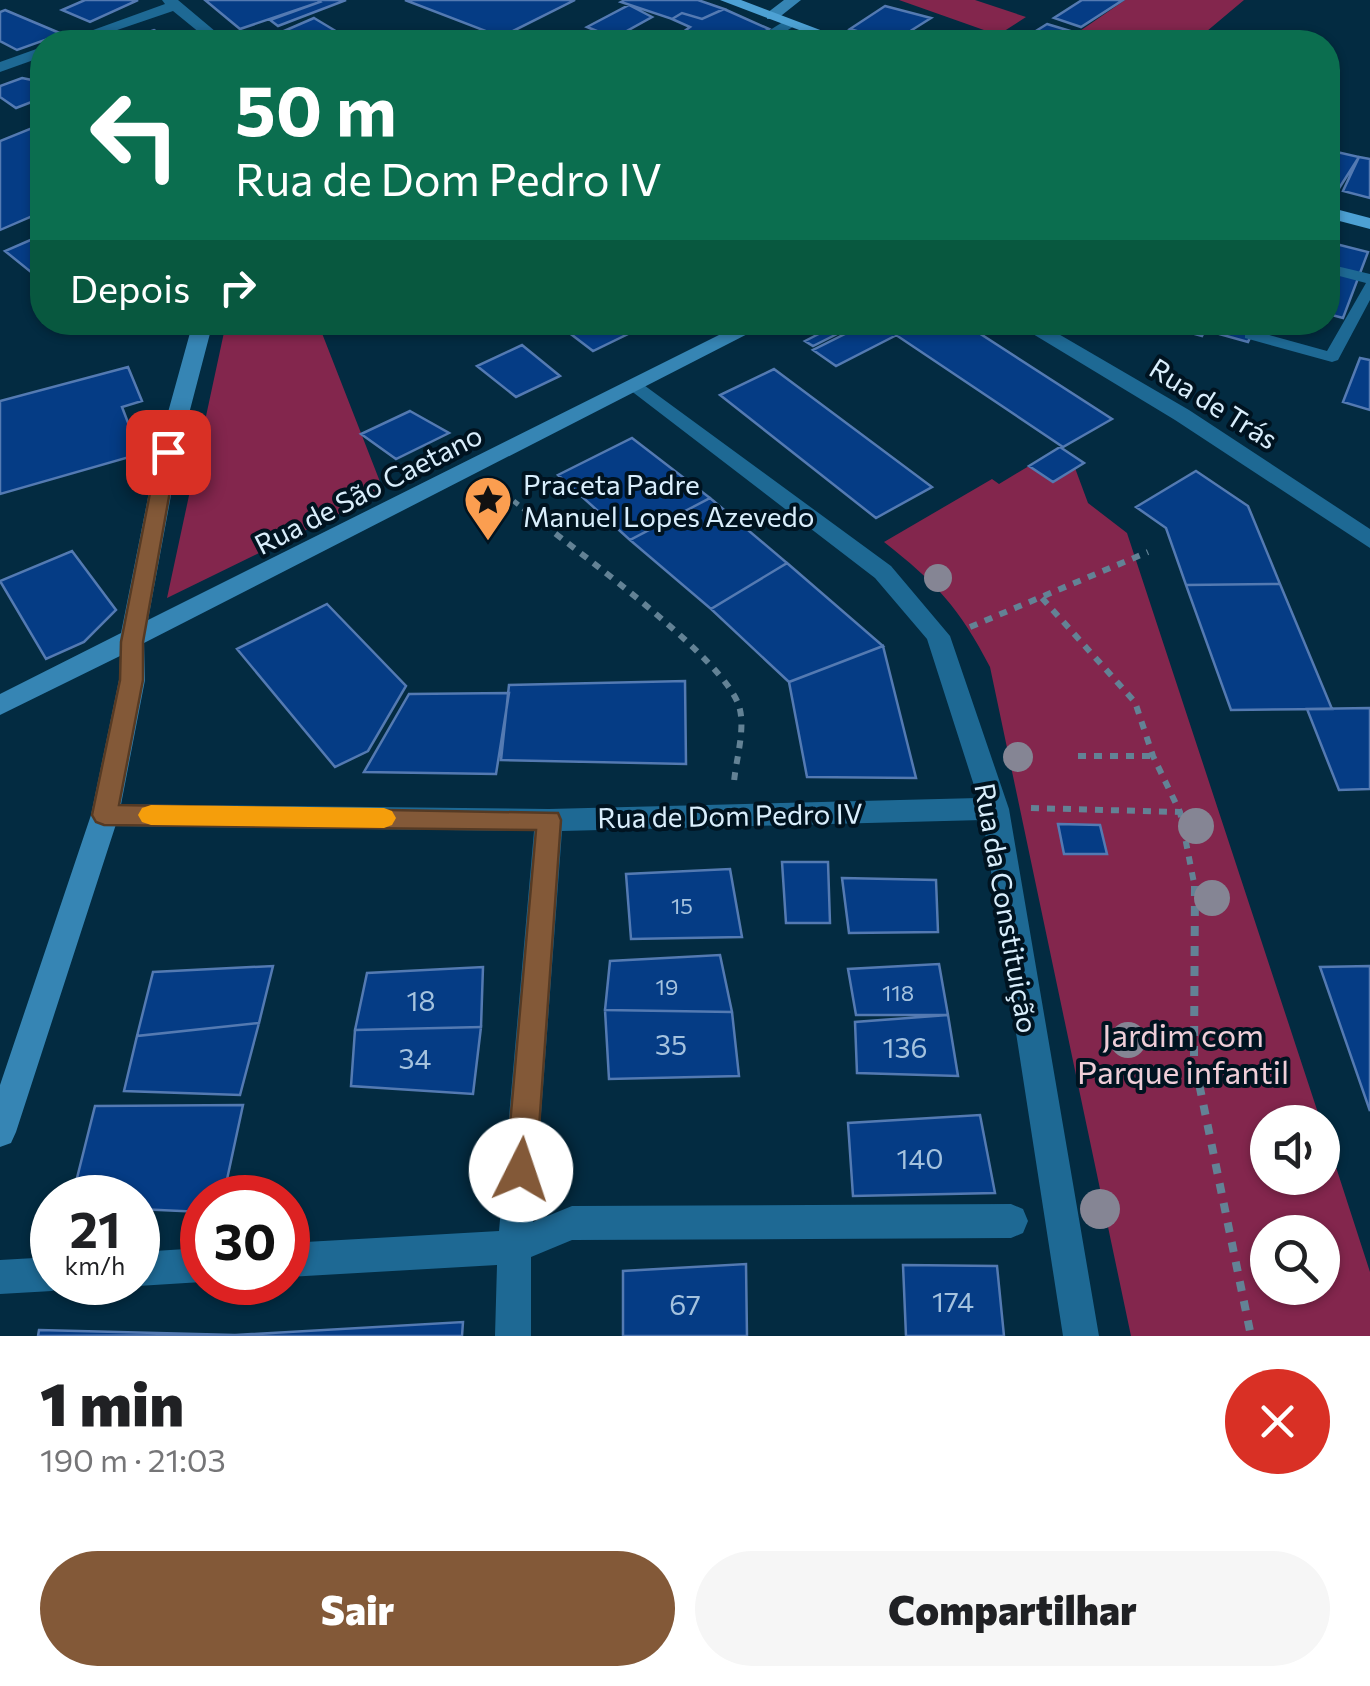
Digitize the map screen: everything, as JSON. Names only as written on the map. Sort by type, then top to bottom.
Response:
[{"type":"main road","points":[[727,0],[811,30]]},
{"type":"main road","points":[[1340,215],[1370,224]]},
{"type":"street","points":[[772,16],[794,0]]},
{"type":"street","points":[[100,30],[171,3],[205,30]]},
{"type":"street","points":[[779,30],[791,23]]},
{"type":"street","points":[[0,66],[30,56]]},
{"type":"street","points":[[0,1132],[104,815],[132,680],[132,642],[168,452],[200,335]]},
{"type":"street","name":"Rua de São Caetano","points":[[0,705],[132,642],[736,335]]},
{"type":"street","name":"Rua de Trás","points":[[1045,335],[1182,416],[1370,540]]},
{"type":"street","name":"Rua da Constituição","points":[[637,386],[882,572],[938,636],[995,809],[1081,1336]]},
{"type":"street","name":"Rua de Dom Pedro IV","points":[[104,815],[549,820],[995,809]]},
{"type":"street","points":[[512,1336],[514,1247],[549,820]]},
{"type":"street","points":[[310,1259],[514,1247],[572,1223],[1011,1221]]},
{"type":"street","points":[[0,1276],[30,1275]]},
{"type":"lane","points":[[1251,335],[1332,357],[1370,282],[1340,273]]},
{"type":"path","points":[[489,482],[668,626],[729,683],[739,706],[736,758]]},
{"type":"path","points":[[938,636],[1042,598],[1148,552]]},
{"type":"path","points":[[1042,598],[1136,702],[1152,756],[1180,812],[1195,886],[1194,1059],[1252,1336]]},
{"type":"path","points":[[1078,756],[1152,756]]},
{"type":"path","points":[[995,809],[1083,807],[1180,812]]},
{"type":"green space","points":[[899,0],[975,0],[1026,17],[1006,30],[984,30]]},
{"type":"green space","points":[[1125,0],[1244,0],[1208,30],[1081,30]]},
{"type":"green space","points":[[223,335],[323,335],[384,492],[167,598]]},
{"type":"green space","name":"Jardim com Parque infantil","points":[[1029,466],[1053,482],[1075,468],[1088,503],[1127,533],[1315,1105],[1250,1105],[1250,1195],[1340,1195],[1340,1179],[1370,1272],[1370,1336],[1131,1336],[990,667],[945,597],[884,542],[992,479],[999,484]]},
{"type":"building","points":[[85,0],[138,0],[90,22],[62,10]]},
{"type":"building","points":[[205,0],[317,0],[320,2],[240,29]]},
{"type":"building","points":[[317,0],[346,0],[278,26],[270,20],[320,2]]},
{"type":"building","points":[[405,0],[575,0],[515,30],[483,30]]},
{"type":"building","points":[[698,0],[724,9],[702,19],[682,13],[672,19],[621,2]]},
{"type":"building","points":[[1082,0],[1123,0],[1081,27],[1054,18]]},
{"type":"building","points":[[629,5],[652,17],[628,30],[587,27]]},
{"type":"building","points":[[885,6],[931,18],[912,30],[850,29]]},
{"type":"building","points":[[724,9],[769,29],[686,30],[690,27],[672,19],[682,13],[702,19]]},
{"type":"building","points":[[5,10],[52,30],[30,30],[30,45],[17,50],[0,41],[0,12]]},
{"type":"building","points":[[314,18],[334,30],[286,30]]},
{"type":"building","points":[[1047,24],[1066,30],[1038,30]]},
{"type":"building","points":[[22,78],[30,80],[30,103],[16,108],[0,97],[0,86]]},
{"type":"building","points":[[30,129],[30,217],[0,230],[0,141]]},
{"type":"building","points":[[1340,153],[1359,157],[1340,187]]},
{"type":"building","points":[[1359,157],[1370,159],[1370,198],[1343,191]]},
{"type":"building","points":[[30,240],[30,271],[5,251]]},
{"type":"building","points":[[1340,245],[1368,252],[1343,318],[1340,317]]},
{"type":"building","points":[[572,335],[626,335],[593,351]]},
{"type":"building","points":[[817,335],[835,335],[813,346],[805,341]]},
{"type":"building","points":[[843,335],[897,335],[836,366],[813,350]]},
{"type":"building","points":[[896,335],[982,335],[1112,419],[1063,447]]},
{"type":"building","points":[[1223,335],[1251,335],[1248,342]]},
{"type":"building","points":[[522,345],[560,376],[516,397],[477,366]]},
{"type":"building","points":[[1360,358],[1370,360],[1370,410],[1343,402]]},
{"type":"building","points":[[128,367],[142,401],[122,407],[140,454],[0,494],[0,401]]},
{"type":"building","points":[[774,369],[932,487],[876,518],[720,395]]},
{"type":"building","points":[[410,411],[449,433],[396,459],[361,434]]},
{"type":"building","points":[[632,438],[710,498],[630,540],[558,475]]},
{"type":"building","points":[[1060,447],[1084,463],[1053,482],[1029,466]]},
{"type":"building","points":[[1196,471],[1248,506],[1280,584],[1186,585],[1166,528],[1136,507]]},
{"type":"building","points":[[710,498],[787,563],[711,609],[630,540]]},
{"type":"building","points":[[72,551],[116,610],[84,642],[46,659],[0,581]]},
{"type":"building","points":[[787,563],[883,646],[789,682],[711,609]]},
{"type":"building","points":[[1280,584],[1332,709],[1231,710],[1186,585]]},
{"type":"building","points":[[327,604],[406,686],[368,751],[335,767],[237,649]]},
{"type":"building","points":[[883,646],[916,778],[807,777],[789,682]]},
{"type":"building","points":[[685,681],[686,764],[501,760],[509,685]]},
{"type":"building","points":[[509,693],[496,774],[364,772],[409,694]]},
{"type":"building","points":[[1370,708],[1370,789],[1339,790],[1307,709]]},
{"type":"building","points":[[1058,824],[1100,825],[1107,854],[1064,854]]},
{"type":"building","points":[[782,862],[828,862],[830,923],[786,923]]},
{"type":"building","points":[[730,869],[742,937],[631,939],[626,874]]},
{"type":"building","points":[[842,878],[936,880],[938,932],[849,933]]},
{"type":"building","points":[[720,955],[732,1012],[605,1010],[610,961]]},
{"type":"building","points":[[939,964],[948,1015],[856,1015],[848,969]]},
{"type":"building","points":[[273,966],[259,1023],[137,1036],[153,972]]},
{"type":"building","points":[[1370,966],[1370,1111],[1320,967]]},
{"type":"building","points":[[483,967],[481,1027],[355,1030],[367,973]]},
{"type":"building","points":[[605,1010],[732,1012],[739,1076],[609,1079]]},
{"type":"building","points":[[948,1015],[958,1076],[857,1073],[855,1022]]},
{"type":"building","points":[[259,1023],[240,1095],[124,1091],[137,1036]]},
{"type":"building","points":[[481,1027],[473,1094],[351,1086],[355,1030]]},
{"type":"building","points":[[243,1105],[228,1175],[180,1175],[180,1211],[160,1210],[160,1175],[78,1175],[95,1106]]},
{"type":"building","points":[[980,1115],[995,1193],[853,1196],[848,1123]]},
{"type":"building","points":[[746,1264],[747,1336],[623,1336],[623,1271]]},
{"type":"building","points":[[903,1265],[997,1266],[1004,1336],[906,1336]]},
{"type":"building","points":[[463,1322],[462,1336],[236,1336],[236,1335]]},
{"type":"building","points":[[39,1330],[236,1335],[38,1336]]},
{"type":"slow traffic","points":[[151,815],[384,818]]},
{"type":"place","name":"Praceta Padre Manuel Lopes Azevedo","points":[[488,542]]},
{"type":"route","points":[[168,452],[132,642],[132,680],[104,815],[549,820],[521,1170]]}]
